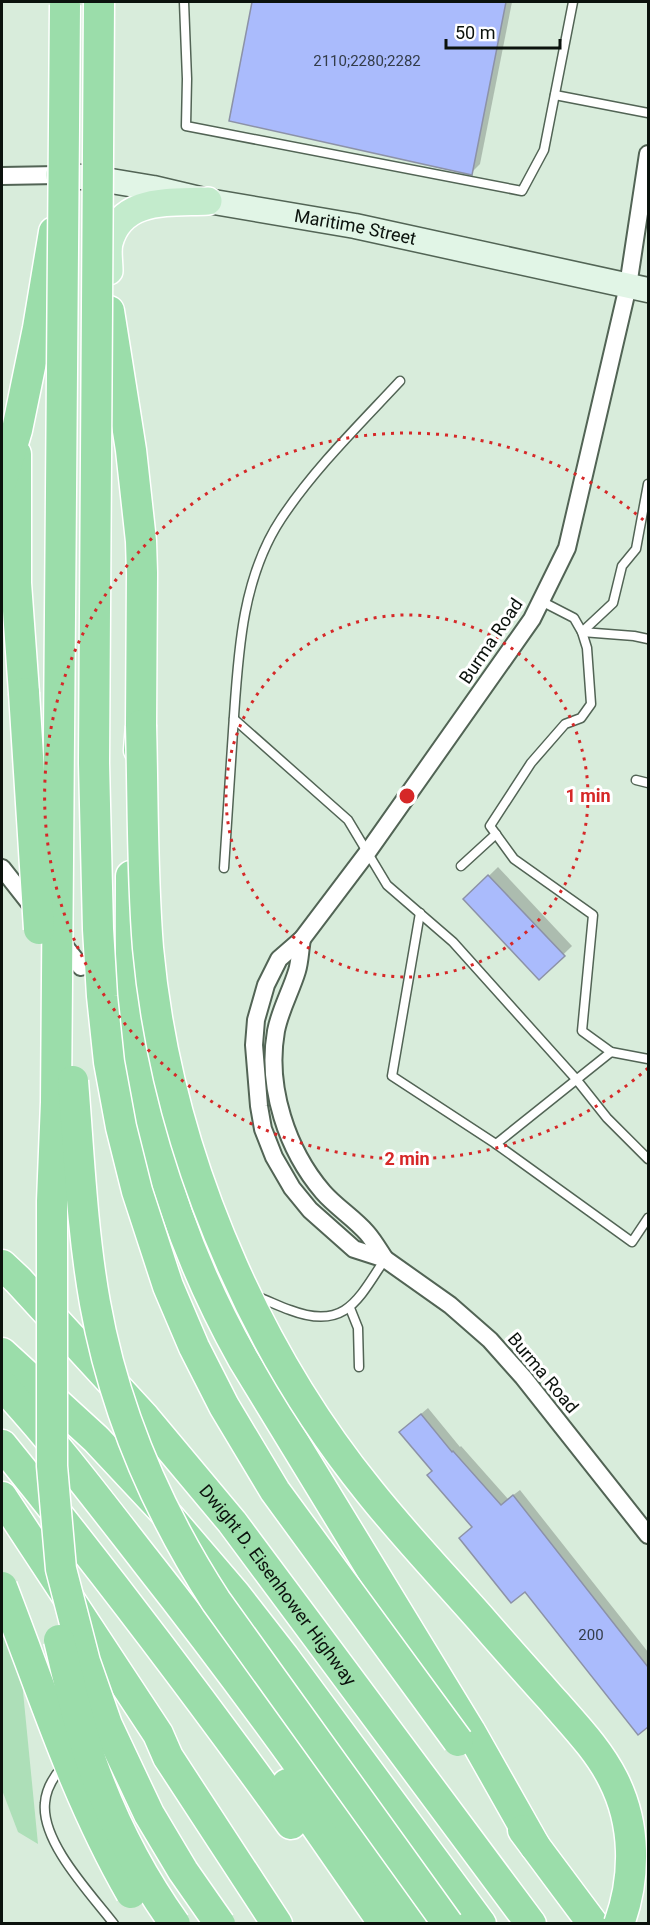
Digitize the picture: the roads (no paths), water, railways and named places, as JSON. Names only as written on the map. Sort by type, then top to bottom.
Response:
[{"type":"highway","points":[[63,2],[56,1102],[52,1201],[52,1466],[61,1569],[85,1662],[107,1725],[149,1814],[183,1871],[219,1923]]},
{"type":"highway","points":[[97,2],[94,763],[102,996],[109,1062],[121,1127],[136,1191],[168,1286],[194,1347],[224,1406],[275,1491],[464,1736]]},
{"type":"highway","points":[[2,480],[17,430],[38,328],[54,238],[58,175]]},
{"type":"highway","points":[[108,311],[133,468],[142,565],[141,725],[146,917],[155,999],[170,1080],[197,1174],[219,1236],[246,1296],[277,1354],[335,1447],[389,1516],[596,1751],[617,1786],[626,1811],[631,1845],[628,1895],[619,1923]]},
{"type":"highway","points":[[17,430],[16,583],[42,980],[52,1201]]},
{"type":"highway","points":[[141,725],[131,856],[132,990],[143,1088],[158,1152],[173,1203],[199,1272],[243,1359],[464,1736],[535,1846],[593,1923]]},
{"type":"highway","points":[[58,802],[71,1061],[88,1251],[100,1327],[111,1374],[126,1420],[159,1499],[204,1583],[448,1923]]},
{"type":"highway","name":"Dwight D. Eisenhower Highway","points":[[7,1269],[145,1418],[232,1522],[531,1923]]},
{"type":"highway","points":[[2,1353],[96,1439],[170,1518],[235,1594],[481,1923]]},
{"type":"highway","points":[[2,1385],[80,1477],[181,1606],[298,1764],[411,1923]]},
{"type":"highway","points":[[2,1413],[182,1641],[286,1783],[384,1923]]},
{"type":"highway","points":[[2,1445],[122,1596],[200,1700],[359,1923]]},
{"type":"highway","points":[[2,1497],[158,1734],[168,1757],[277,1923]]},
{"type":"highway","points":[[61,1569],[54,1618],[73,1701],[89,1754],[119,1827],[174,1923]]},
{"type":"highway","points":[[2,1587],[67,1762],[87,1808],[121,1875],[151,1923]]},
{"type":"highway","points":[[113,1666],[123,1689],[123,1704],[115,1723],[102,1736],[117,1733],[132,1735],[147,1742],[168,1757]]},
{"type":"main road","points":[[58,175],[63,2]]},
{"type":"main road","points":[[97,2],[93,178],[108,311]]},
{"type":"main road","name":"Maritime Street","points":[[58,175],[153,188],[208,201],[355,225],[638,288]]},
{"type":"main road","points":[[108,311],[109,244],[116,226],[130,212],[148,204],[208,201]]},
{"type":"street","name":"Burma Road","points":[[648,154],[638,288],[567,548],[532,619],[367,853],[302,939],[279,959],[266,985],[256,1020],[254,1045],[263,1129],[274,1157],[291,1188],[310,1210],[354,1249],[385,1259],[450,1305],[489,1340],[523,1377],[648,1535]]},
{"type":"street","points":[[2,176],[58,175]]},
{"type":"street","points":[[2,868],[81,966]]},
{"type":"street","name":"Burma Road","points":[[302,939],[297,971],[284,1002],[276,1030],[274,1055],[276,1090],[296,1153],[309,1174],[326,1195],[366,1232],[385,1259]]},
{"type":"lane","points":[[184,2],[186,126],[522,190],[544,150],[573,2]]},
{"type":"lane","points":[[555,95],[648,113]]},
{"type":"lane","points":[[224,868],[241,630],[251,588],[264,552],[280,520],[316,473],[400,381]]},
{"type":"lane","points":[[582,632],[613,603],[622,566],[636,549],[648,484]]},
{"type":"lane","points":[[541,601],[574,618],[582,632],[587,648],[591,704],[581,718],[565,724],[531,763],[490,826],[514,859],[593,915],[582,1031],[611,1052],[648,1059]]},
{"type":"lane","points":[[582,632],[648,639]]},
{"type":"lane","points":[[234,719],[283,760],[348,820],[387,885],[453,942],[576,1079],[607,1118],[648,1159]]},
{"type":"lane","points":[[636,780],[648,783]]},
{"type":"lane","points":[[461,866],[496,834]]},
{"type":"lane","points":[[420,913],[392,1076],[496,1144],[632,1242],[648,1218]]},
{"type":"lane","points":[[496,1144],[611,1052]]},
{"type":"lane","points":[[231,1286],[288,1310],[311,1316],[331,1316],[350,1308],[385,1259]]},
{"type":"lane","points":[[350,1308],[358,1328],[359,1367]]},
{"type":"lane","points":[[83,1750],[92,1743]]},
{"type":"lane","points":[[74,1757],[55,1775],[48,1788],[45,1814],[53,1839],[70,1867],[114,1923]]}]
